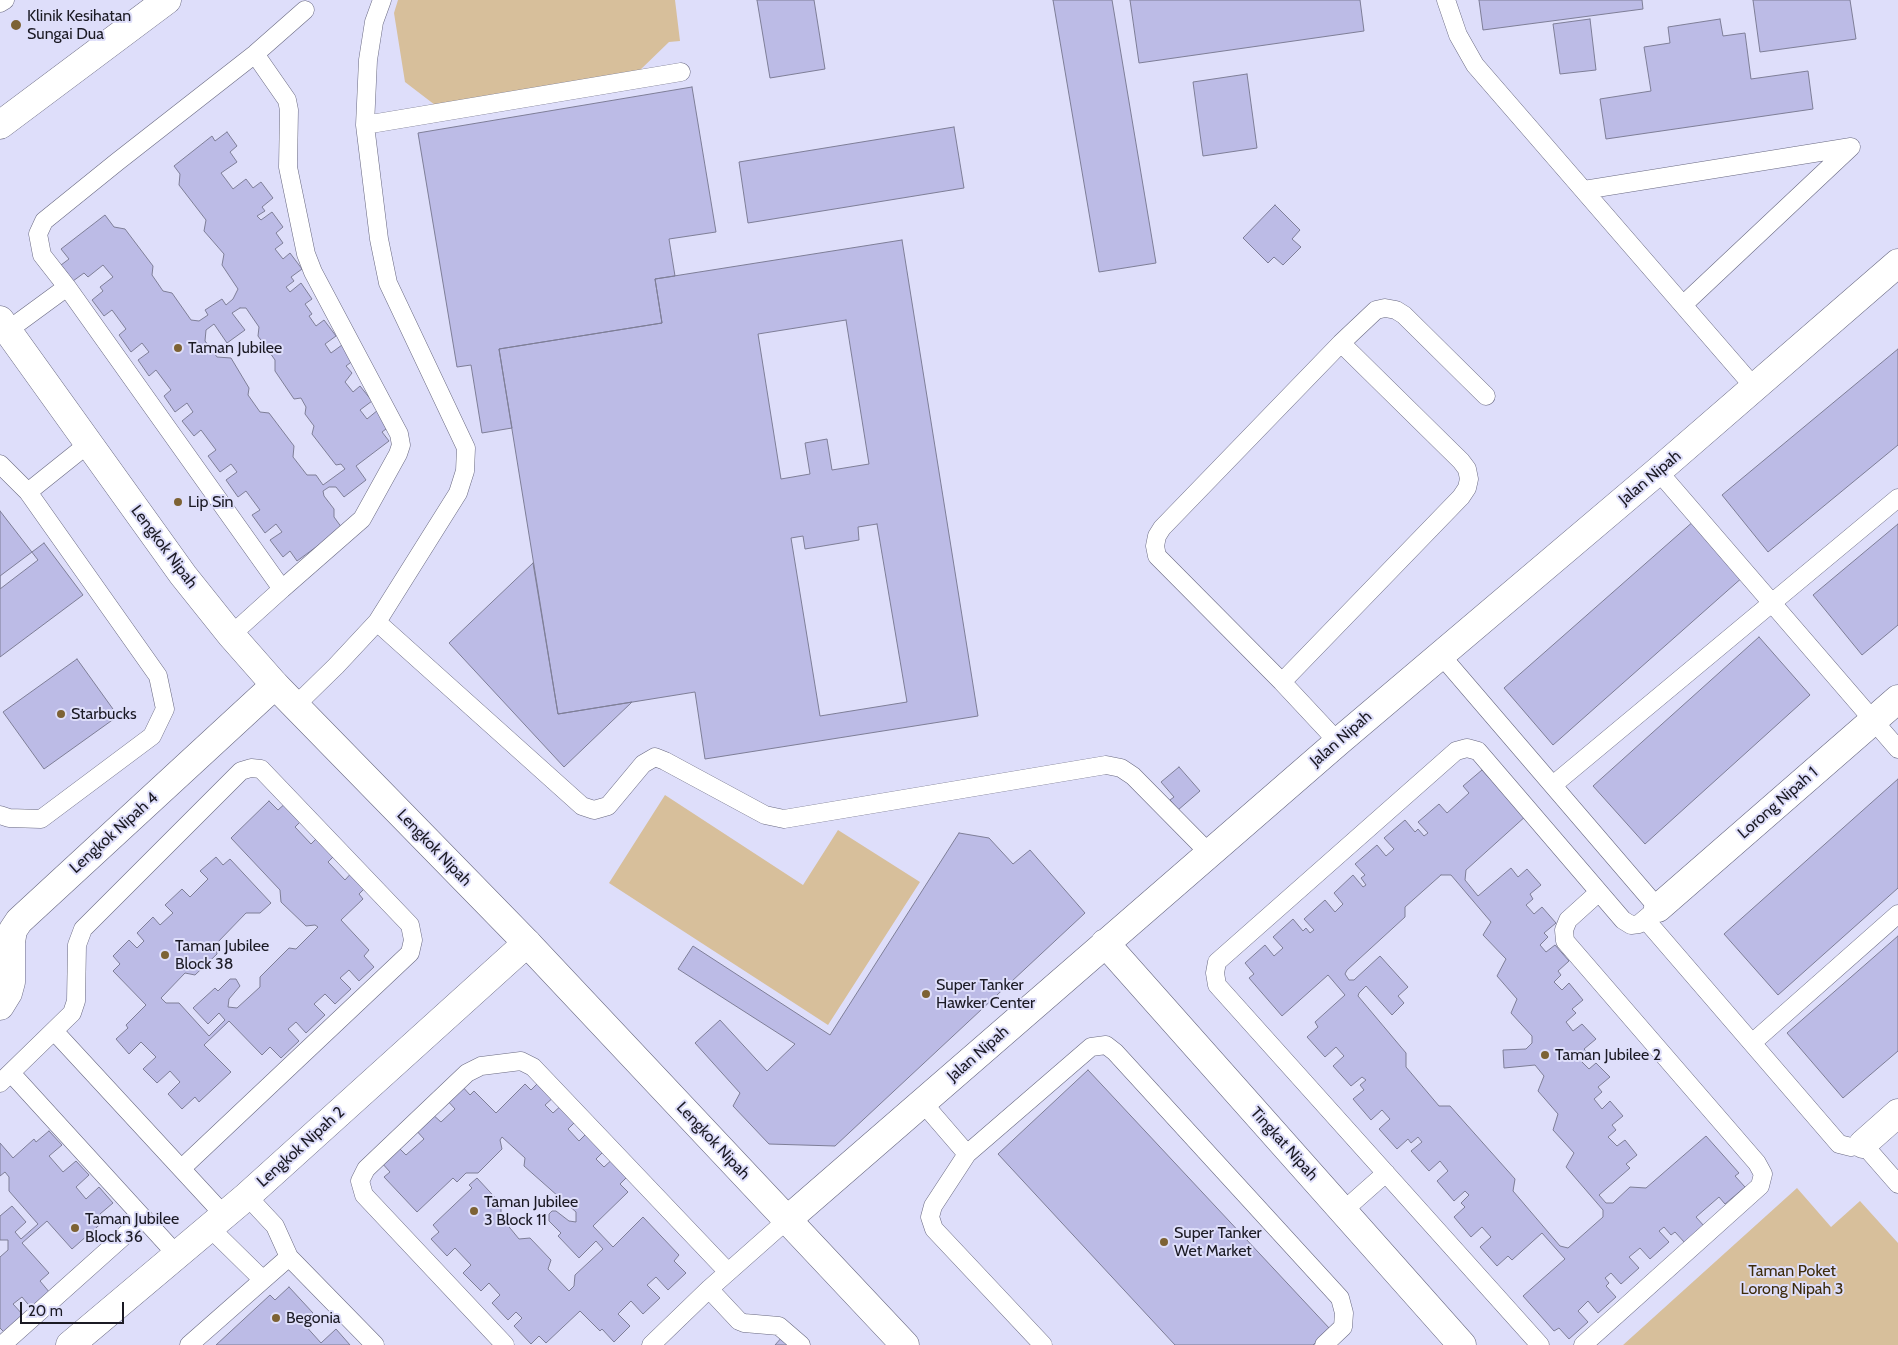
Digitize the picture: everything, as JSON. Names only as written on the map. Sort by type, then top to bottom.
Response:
[{"type":"street","points":[[0,125],[160,2]]},
{"type":"street","name":"Jalan Nipah","points":[[787,1220],[1209,853],[1440,654],[1658,471],[1898,262]]},
{"type":"street","name":"Lengkok Nipah","points":[[4,326],[183,575],[231,635],[275,685],[527,943],[905,1345]]},
{"type":"street","name":"Lengkok Nipah 4","points":[[0,1006],[8,994],[11,982],[11,942],[13,930],[19,921],[275,685]]},
{"type":"street","name":"Lorong Nipah 1","points":[[1651,913],[1898,699]]},
{"type":"street","name":"Lengkok Nipah 2","points":[[70,1345],[247,1196],[527,943]]},
{"type":"street","name":"Tingkat Nipah","points":[[1105,943],[1462,1345]]},
{"type":"street","points":[[1864,1144],[1898,1114]]},
{"type":"lane","points":[[0,3],[4,0]]},
{"type":"lane","points":[[295,706],[377,622],[458,493],[465,471],[466,448],[388,282],[379,239],[365,125],[368,60],[374,22],[382,0]]},
{"type":"lane","points":[[1446,0],[1458,35],[1475,65],[1754,387]]},
{"type":"lane","points":[[282,590],[67,287],[42,255],[38,234],[44,222],[255,54],[304,10]]},
{"type":"lane","points":[[231,635],[362,519],[398,454],[401,445],[399,434],[310,263],[288,168],[289,110],[287,100],[255,54]]},
{"type":"lane","points":[[365,125],[681,72]]},
{"type":"lane","points":[[1584,190],[1851,148],[1684,305]]},
{"type":"lane","points":[[4,326],[67,287]]},
{"type":"lane","points":[[1338,742],[1282,682],[1163,564],[1157,556],[1155,546],[1157,536],[1162,528],[1341,343],[1376,310],[1385,308],[1396,310],[1404,315],[1486,396]]},
{"type":"lane","points":[[1282,682],[1461,497],[1467,488],[1469,479],[1467,469],[1461,461],[1341,343]]},
{"type":"lane","points":[[28,492],[88,444]]},
{"type":"lane","points":[[0,464],[28,492],[158,676],[165,709],[152,736],[41,819],[9,818],[0,815]]},
{"type":"lane","points":[[1658,471],[1898,749]]},
{"type":"lane","points":[[1552,785],[1898,498]]},
{"type":"lane","points":[[377,622],[582,806],[594,810],[608,806],[643,764],[655,757],[765,815],[784,819],[1106,765],[1121,768],[1133,776],[1209,853]]},
{"type":"lane","points":[[1440,654],[1552,785],[1752,1043],[1839,1144],[1851,1147],[1864,1144],[1898,1184]]},
{"type":"lane","points":[[1540,1345],[1216,985],[1216,962],[1456,751],[1467,748],[1478,751],[1623,920],[1631,925],[1639,924],[1651,913]]},
{"type":"lane","points":[[177,1254],[144,1218],[5,1078],[72,1013],[76,1001],[77,945],[83,929],[241,771],[251,768],[261,769],[410,925],[413,940],[410,953],[182,1168]]},
{"type":"lane","points":[[1583,1345],[1760,1186],[1763,1174],[1757,1162],[1565,941],[1564,930],[1568,920],[1599,892]]},
{"type":"lane","points":[[1752,1043],[1898,914]]},
{"type":"lane","points":[[54,1032],[182,1168],[217,1221],[262,1279]]},
{"type":"lane","points":[[1043,1345],[934,1229],[930,1217],[933,1206],[967,1154],[1091,1047],[1106,1045],[1115,1052],[1340,1298],[1344,1313],[1342,1327],[1324,1345]]},
{"type":"lane","points":[[505,1345],[364,1196],[360,1181],[366,1169],[459,1080],[467,1073],[481,1066],[521,1061],[532,1067],[728,1272]]},
{"type":"lane","points":[[923,1103],[967,1154]]},
{"type":"lane","points":[[1343,1211],[1386,1173]]},
{"type":"lane","points":[[247,1196],[274,1226],[289,1257],[374,1345]]},
{"type":"lane","points":[[2,1345],[144,1218]]},
{"type":"lane","points":[[651,1345],[709,1289],[787,1220]]},
{"type":"lane","points":[[189,1345],[289,1257]]},
{"type":"lane","points":[[709,1289],[739,1321],[779,1326],[801,1345]]},
{"type":"green space","points":[[398,0],[675,0],[680,41],[669,42],[637,73],[435,105],[405,82],[394,13]]},
{"type":"green space","points":[[665,795],[803,885],[838,830],[920,882],[828,1025],[609,883]]},
{"type":"green space","name":"Taman Poket Lorong Nipah 3","points":[[1797,1188],[1831,1227],[1860,1201],[1898,1243],[1898,1345],[1623,1345]]},
{"type":"building","points":[[757,0],[814,0],[825,69],[770,78]]},
{"type":"building","points":[[1053,0],[1112,0],[1156,263],[1099,272]]},
{"type":"building","points":[[1130,0],[1360,0],[1364,31],[1139,63]]},
{"type":"building","points":[[1479,0],[1642,0],[1643,9],[1483,30]]},
{"type":"building","points":[[1753,0],[1850,0],[1856,39],[1760,52]]},
{"type":"building","points":[[1590,19],[1596,70],[1560,74],[1553,24]]},
{"type":"building","points":[[1720,19],[1723,36],[1745,33],[1751,79],[1808,71],[1813,109],[1606,139],[1600,99],[1651,91],[1644,47],[1670,43],[1668,27]]},
{"type":"building","points":[[1247,74],[1257,148],[1203,156],[1193,82]]},
{"type":"building","points":[[692,87],[716,232],[669,239],[675,276],[655,279],[662,323],[499,349],[512,428],[482,433],[471,365],[457,367],[418,133]]},
{"type":"building","points":[[954,127],[964,188],[748,223],[739,162]]},
{"type":"building","name":"Taman Jubilee","points":[[227,132],[237,146],[230,152],[237,162],[221,173],[233,189],[246,179],[253,188],[261,182],[273,198],[262,207],[265,211],[257,216],[261,220],[272,212],[283,227],[276,233],[283,243],[275,249],[283,259],[290,253],[302,269],[291,277],[294,281],[286,287],[290,292],[301,283],[312,299],[305,304],[312,314],[309,316],[316,326],[324,320],[336,336],[325,344],[331,353],[342,345],[354,360],[346,366],[352,373],[345,382],[353,392],[360,386],[372,401],[360,410],[367,419],[378,410],[390,426],[382,432],[389,441],[356,466],[366,480],[344,497],[336,487],[329,487],[323,491],[324,496],[334,509],[334,517],[342,528],[297,561],[290,551],[283,557],[270,540],[282,532],[276,524],[265,533],[252,515],[260,510],[246,491],[238,497],[226,480],[237,472],[231,464],[220,472],[208,456],[216,450],[201,430],[194,436],[182,421],[193,412],[187,403],[175,412],[164,396],[171,390],[156,370],[149,376],[138,360],[149,352],[142,343],[131,352],[119,335],[126,329],[112,310],[104,316],[92,300],[103,291],[100,287],[113,277],[103,265],[88,277],[84,273],[73,281],[61,265],[69,259],[61,249],[105,215],[114,227],[125,229],[153,266],[152,275],[163,291],[172,293],[191,320],[199,321],[208,315],[205,310],[222,299],[226,305],[233,299],[238,289],[222,265],[224,254],[204,231],[206,220],[179,185],[180,174],[174,166],[212,136],[215,141]],"holes":[[[240,308],[246,308],[259,327],[258,336],[275,360],[275,371],[294,399],[301,398],[306,407],[305,414],[314,426],[312,434],[336,465],[341,464],[345,469],[323,485],[316,475],[307,475],[293,457],[294,446],[269,413],[260,412],[248,395],[249,388],[231,358],[217,357],[205,341],[206,330],[214,324],[227,343],[245,330],[232,313]]]},
{"type":"building","points":[[1275,205],[1300,230],[1292,239],[1301,247],[1283,265],[1274,257],[1268,263],[1243,238]]},
{"type":"building","points":[[902,240],[978,716],[705,759],[695,692],[558,714],[499,349],[662,323],[655,279]],"holes":[[[846,320],[869,464],[832,470],[827,439],[805,443],[810,474],[781,479],[758,334]],[[877,524],[907,702],[820,716],[791,538],[803,536],[805,549],[859,540],[858,527]]]},
{"type":"building","points":[[1898,349],[1898,445],[1768,552],[1722,495]]},
{"type":"building","points":[[0,511],[38,560],[0,589]]},
{"type":"building","points":[[1695,520],[1744,576],[1553,745],[1504,688]]},
{"type":"building","points":[[1898,524],[1898,625],[1862,655],[1813,595]]},
{"type":"building","points":[[44,543],[83,595],[0,657],[0,576]]},
{"type":"building","points":[[533,563],[558,714],[632,702],[564,767],[449,643]]},
{"type":"building","points":[[1759,637],[1810,695],[1645,844],[1593,786]]},
{"type":"building","name":"Starbucks","points":[[77,659],[118,716],[44,769],[3,712]]},
{"type":"building","points":[[1179,767],[1200,791],[1178,810],[1170,800],[1174,797],[1161,782]]},
{"type":"building","name":"Taman Jubilee 2","points":[[1482,770],[1492,781],[1494,778],[1527,815],[1466,870],[1465,880],[1478,896],[1511,868],[1518,877],[1527,869],[1541,885],[1530,894],[1533,899],[1526,905],[1534,914],[1542,907],[1556,923],[1544,933],[1548,937],[1540,945],[1546,952],[1555,945],[1569,961],[1558,971],[1561,975],[1554,982],[1562,990],[1569,983],[1583,1000],[1572,1009],[1576,1013],[1566,1022],[1573,1031],[1582,1024],[1596,1039],[1584,1049],[1588,1053],[1580,1060],[1589,1069],[1596,1063],[1610,1077],[1598,1087],[1602,1092],[1594,1099],[1602,1109],[1610,1101],[1623,1116],[1612,1125],[1616,1130],[1608,1137],[1617,1146],[1625,1140],[1637,1155],[1626,1164],[1630,1168],[1599,1195],[1606,1203],[1613,1203],[1630,1187],[1646,1188],[1706,1136],[1739,1173],[1735,1176],[1745,1187],[1725,1204],[1719,1197],[1696,1217],[1704,1226],[1685,1243],[1675,1232],[1671,1235],[1664,1227],[1659,1231],[1669,1242],[1650,1259],[1640,1248],[1629,1257],[1639,1268],[1621,1284],[1611,1273],[1605,1278],[1609,1283],[1606,1286],[1616,1297],[1598,1313],[1588,1301],[1578,1311],[1588,1322],[1569,1339],[1559,1328],[1554,1331],[1523,1296],[1565,1259],[1542,1233],[1512,1260],[1508,1256],[1497,1266],[1480,1247],[1491,1237],[1482,1227],[1471,1237],[1454,1217],[1465,1207],[1461,1203],[1469,1195],[1465,1191],[1454,1201],[1437,1181],[1448,1171],[1440,1161],[1429,1171],[1411,1151],[1422,1142],[1418,1137],[1411,1143],[1408,1139],[1397,1149],[1379,1129],[1390,1119],[1382,1110],[1371,1120],[1353,1099],[1364,1090],[1360,1085],[1366,1080],[1362,1077],[1351,1086],[1333,1066],[1344,1056],[1336,1047],[1325,1057],[1307,1037],[1318,1027],[1315,1022],[1345,995],[1328,975],[1282,1016],[1249,978],[1254,974],[1245,963],[1265,945],[1274,956],[1283,948],[1273,937],[1293,919],[1303,931],[1306,928],[1310,933],[1314,930],[1304,919],[1325,900],[1335,912],[1343,904],[1334,893],[1353,875],[1363,887],[1366,885],[1361,878],[1365,875],[1355,864],[1377,845],[1386,856],[1394,849],[1384,838],[1405,820],[1415,832],[1418,829],[1424,836],[1428,833],[1418,822],[1439,804],[1447,813],[1469,793],[1463,786]],"holes":[[[1441,875],[1451,875],[1491,922],[1483,935],[1506,959],[1497,976],[1517,999],[1511,1013],[1532,1036],[1532,1043],[1526,1049],[1503,1050],[1504,1068],[1535,1065],[1544,1076],[1538,1091],[1558,1114],[1553,1130],[1574,1153],[1566,1167],[1603,1210],[1603,1217],[1568,1248],[1560,1246],[1513,1191],[1515,1179],[1450,1106],[1439,1106],[1406,1067],[1406,1053],[1358,996],[1366,986],[1392,1015],[1404,1003],[1398,996],[1408,987],[1380,956],[1354,980],[1349,980],[1345,974],[1347,970],[1405,917],[1405,907]]]},
{"type":"building","points":[[1898,779],[1898,888],[1778,995],[1724,934]]},
{"type":"building","name":"Taman Jubilee Block 38","points":[[269,801],[278,810],[288,801],[304,818],[295,827],[311,844],[320,835],[337,853],[328,862],[345,880],[354,870],[368,885],[359,894],[363,899],[341,920],[369,950],[364,956],[374,967],[359,981],[349,970],[340,978],[351,989],[335,1004],[325,994],[314,1004],[325,1015],[306,1033],[296,1022],[288,1029],[299,1041],[281,1058],[270,1047],[262,1055],[229,1021],[204,1045],[231,1072],[199,1102],[195,1097],[182,1109],[168,1094],[180,1082],[170,1071],[157,1083],[143,1069],[156,1057],[141,1042],[129,1054],[116,1039],[128,1028],[126,1025],[146,1005],[113,971],[120,964],[113,956],[129,940],[137,948],[144,941],[137,933],[153,917],[160,925],[173,913],[165,905],[182,889],[190,897],[208,879],[200,871],[216,857],[223,865],[230,859],[271,903],[260,913],[246,913],[216,944],[217,954],[195,975],[185,973],[161,998],[166,1003],[179,1003],[209,1036],[225,1020],[219,1013],[208,1024],[193,1008],[215,988],[218,991],[230,979],[236,979],[240,986],[229,999],[228,1007],[237,1008],[260,987],[260,977],[289,948],[296,949],[318,927],[315,925],[306,926],[281,902],[280,890],[231,838]]},
{"type":"building","name":"Super Tanker Hawker Center","points":[[959,833],[989,838],[1013,864],[1030,850],[1085,913],[835,1146],[769,1144],[733,1106],[740,1093],[695,1043],[720,1020],[767,1071],[795,1044],[678,969],[693,946],[830,1035]]},
{"type":"building","points":[[1898,936],[1898,1051],[1843,1098],[1787,1033]]},
{"type":"building","name":"Super Tanker Wet Market","points":[[1088,1070],[1330,1329],[1313,1345],[1175,1345],[998,1154]]},
{"type":"building","name":"Taman Jubilee 3 Block 11","points":[[542,1079],[556,1095],[545,1105],[553,1113],[564,1103],[579,1118],[568,1129],[579,1141],[590,1130],[607,1148],[596,1159],[604,1167],[616,1156],[631,1173],[620,1184],[628,1192],[593,1226],[613,1247],[643,1217],[679,1255],[674,1261],[686,1273],[668,1290],[656,1277],[647,1285],[660,1298],[643,1314],[631,1301],[618,1314],[630,1326],[614,1342],[602,1329],[600,1331],[580,1311],[546,1343],[539,1336],[531,1344],[514,1326],[522,1318],[516,1312],[508,1320],[492,1303],[500,1295],[489,1283],[481,1291],[463,1273],[471,1265],[455,1248],[447,1256],[431,1239],[439,1232],[433,1225],[472,1188],[469,1185],[477,1178],[501,1204],[501,1217],[519,1239],[530,1238],[551,1260],[548,1269],[569,1291],[574,1286],[575,1275],[603,1249],[596,1241],[579,1258],[558,1236],[561,1233],[549,1221],[549,1214],[552,1211],[556,1211],[569,1221],[576,1222],[576,1212],[524,1166],[525,1158],[502,1137],[500,1140],[502,1149],[478,1173],[466,1173],[457,1182],[453,1178],[417,1212],[384,1177],[390,1172],[381,1162],[397,1146],[406,1155],[424,1139],[415,1129],[431,1113],[441,1122],[455,1109],[446,1099],[461,1085],[470,1095],[474,1091],[496,1113],[525,1084],[531,1090]]},
{"type":"building","name":"Taman Jubilee Block 36","points":[[49,1131],[62,1145],[49,1156],[63,1172],[76,1161],[89,1175],[76,1187],[86,1199],[99,1187],[113,1203],[100,1214],[105,1220],[72,1249],[47,1221],[22,1243],[49,1273],[40,1281],[50,1293],[32,1309],[22,1297],[13,1304],[24,1316],[5,1333],[0,1328],[0,1257],[8,1250],[8,1240],[0,1240],[0,1216],[12,1206],[26,1222],[15,1232],[21,1239],[38,1224],[9,1191],[9,1177],[5,1172],[0,1176],[0,1143],[13,1158],[34,1139],[36,1142]]},
{"type":"building","name":"Begonia","points":[[289,1287],[313,1313],[303,1323],[321,1343],[336,1329],[350,1345],[216,1345],[270,1295],[275,1300]]},
{"type":"building","points":[[783,1336],[792,1345],[775,1345]]},
{"type":"place","name":"Klinik Kesihatan Sungai Dua","points":[[16,25]]},
{"type":"place","name":"Taman Jubilee","points":[[178,348]]},
{"type":"place","name":"Lip Sin","points":[[178,502]]},
{"type":"place","name":"Starbucks","points":[[61,714]]},
{"type":"place","name":"Taman Jubilee Block 38","points":[[165,955]]},
{"type":"place","name":"Super Tanker Hawker Center","points":[[926,994]]},
{"type":"place","name":"Taman Jubilee 2","points":[[1545,1055]]},
{"type":"place","name":"Taman Jubilee 3 Block 11","points":[[474,1211]]},
{"type":"place","name":"Taman Jubilee Block 36","points":[[75,1228]]},
{"type":"place","name":"Super Tanker Wet Market","points":[[1164,1242]]},
{"type":"place","name":"Begonia","points":[[276,1318]]}]
